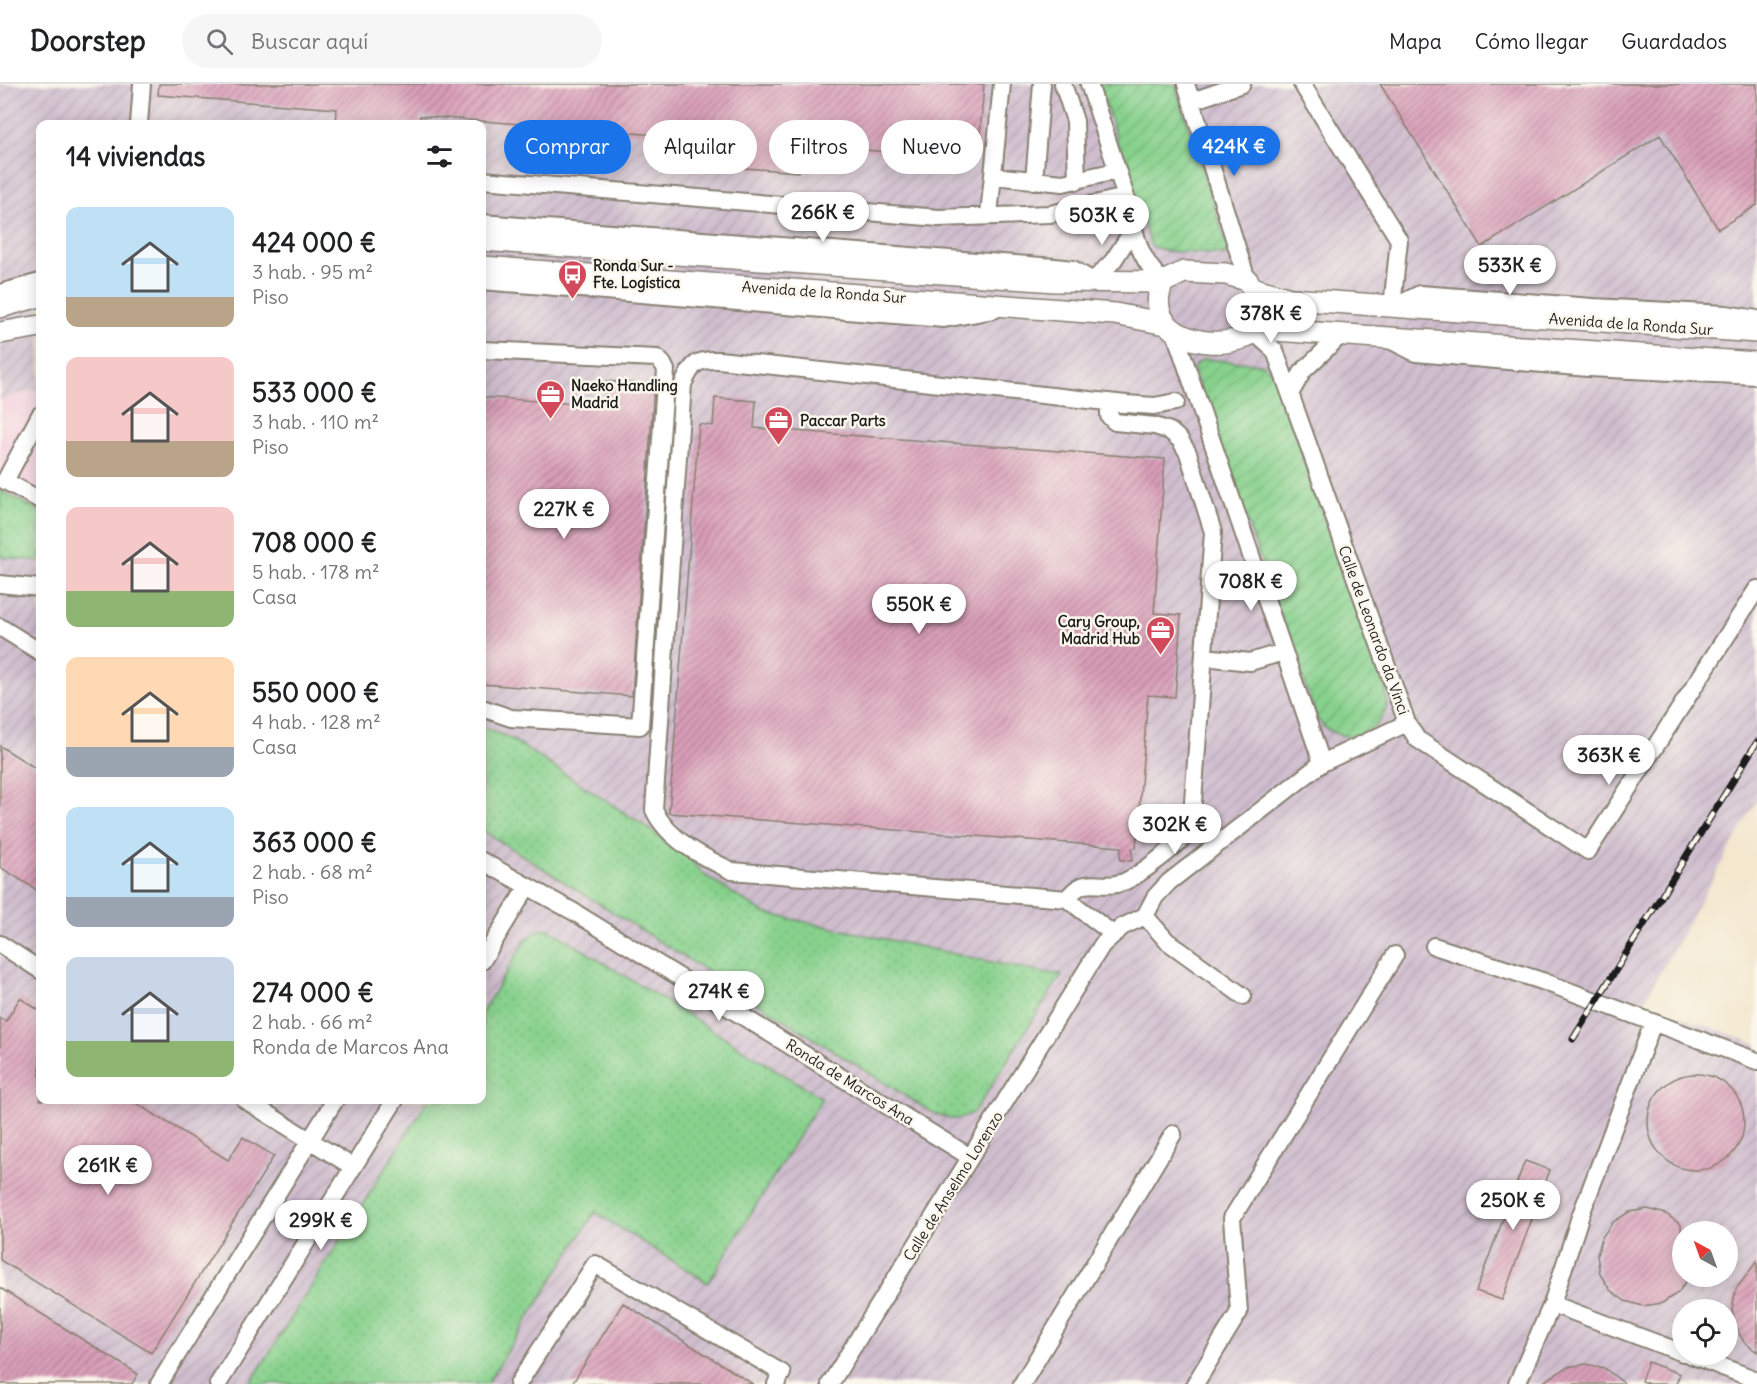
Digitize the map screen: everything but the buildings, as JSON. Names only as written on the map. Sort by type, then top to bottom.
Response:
[{"type":"main road","name":"Avenida de la Ronda Sur","points":[[486,239],[510,234],[1054,281],[1163,282]]},
{"type":"main road","name":"Avenida de la Ronda Sur","points":[[486,269],[505,276],[1115,314],[1171,328]]},
{"type":"main road","points":[[1184,272],[1226,274],[1251,285],[1265,307],[1257,331],[1224,344],[1203,342],[1171,328],[1158,311],[1156,296],[1163,282],[1184,272]]},
{"type":"main road","name":"Avenida de la Ronda Sur","points":[[1251,285],[1291,299],[1757,332]]},
{"type":"main road","points":[[0,307],[36,297]]},
{"type":"main road","name":"Avenida de la Ronda Sur","points":[[1257,331],[1342,334],[1757,363]]},
{"type":"main road","points":[[0,333],[34,332]]},
{"type":"street","points":[[139,120],[142,84]]},
{"type":"street","points":[[989,215],[1002,84]]},
{"type":"street","points":[[1034,181],[1042,84]]},
{"type":"street","points":[[1063,84],[1075,121],[1077,181]]},
{"type":"street","points":[[1089,84],[1125,197],[1133,230],[1147,266],[1163,282]]},
{"type":"street","points":[[1186,84],[1251,285]]},
{"type":"street","points":[[1192,101],[1210,97],[1242,84]]},
{"type":"street","points":[[1302,84],[1399,240],[1392,307]]},
{"type":"street","points":[[993,176],[1034,181],[1077,181],[1116,171]]},
{"type":"street","points":[[486,180],[939,218],[1050,214],[1125,197]]},
{"type":"street","points":[[486,225],[510,234]]},
{"type":"street","points":[[1093,281],[1113,261],[1133,230]]},
{"type":"street","points":[[486,280],[505,276]]},
{"type":"street","points":[[0,293],[36,283]]},
{"type":"street","points":[[1392,307],[1420,294],[1726,314],[1757,319]]},
{"type":"street","points":[[1171,328],[1322,763]]},
{"type":"street","name":"Calle de Leonardo da Vinci","points":[[1145,916],[1155,897],[1169,882],[1322,763],[1407,723],[1291,392],[1275,351],[1257,331]]},
{"type":"street","points":[[1291,392],[1303,371],[1342,334]]},
{"type":"street","points":[[1384,337],[1416,353],[1588,368],[1757,376]]},
{"type":"street","points":[[486,350],[657,358],[666,370],[640,726],[511,718],[486,709]]},
{"type":"street","points":[[1176,402],[1154,406],[1109,403],[719,360],[703,359],[692,366],[683,384],[654,810],[660,822],[698,855],[732,872],[1067,899],[1113,934],[1145,916],[1167,941],[1243,996]]},
{"type":"street","points":[[1067,899],[1076,887],[1086,884],[1121,883],[1181,841],[1188,831],[1193,801],[1213,532],[1188,453],[1180,440],[1170,431],[1155,426],[1115,422],[1109,416],[1109,403]]},
{"type":"street","points":[[36,423],[5,481],[36,498]]},
{"type":"street","points":[[0,584],[36,588]]},
{"type":"street","points":[[1407,723],[1417,739],[1588,851],[1757,589]]},
{"type":"street","points":[[0,627],[36,650]]},
{"type":"street","points":[[1205,657],[1250,662],[1283,652]]},
{"type":"street","name":"Ronda de Marcos Ana","points":[[486,863],[574,912],[970,1157]]},
{"type":"street","points":[[486,954],[527,887]]},
{"type":"street","name":"Calle de Anselmo Lorenzo","points":[[830,1384],[1102,945],[1113,934]]},
{"type":"street","points":[[0,944],[36,967]]},
{"type":"street","points":[[1434,946],[1542,981],[1757,1062]]},
{"type":"street","points":[[1195,1384],[1239,1312],[1232,1218],[1395,955]]},
{"type":"street","points":[[1516,1384],[1552,1304],[1580,1217],[1653,1023]]},
{"type":"street","points":[[252,1104],[353,1167]]},
{"type":"street","points":[[159,1384],[332,1104]]},
{"type":"street","points":[[218,1384],[392,1104]]},
{"type":"street","points":[[1022,1384],[1173,1134]]},
{"type":"street","points":[[518,1384],[595,1264],[782,1373],[776,1384]]},
{"type":"street","points":[[1552,1304],[1672,1349]]},
{"type":"street","points":[[1717,1365],[1757,1380]]},
{"type":"shaded area","points":[[0,84],[1757,84],[1757,800],[1643,1003],[1757,1044],[1757,1384],[0,1384],[0,490],[36,509],[36,1104],[486,1104],[486,120],[36,120],[36,390],[0,399]]},
{"type":"shaded area","points":[[36,390],[36,509],[0,490],[0,399]]},
{"type":"green space","points":[[1099,84],[1175,84],[1229,252],[1227,255],[1166,251],[1151,246]]},
{"type":"green space","points":[[1204,359],[1262,364],[1275,374],[1316,497],[1386,690],[1386,705],[1382,717],[1374,727],[1364,733],[1352,736],[1339,735],[1327,729],[1317,719],[1194,372],[1195,365]]},
{"type":"green space","points":[[0,490],[36,509],[36,561],[0,557]]},
{"type":"green space","points":[[486,728],[511,739],[639,822],[689,858],[704,875],[764,913],[1043,973],[1062,974],[975,1111],[959,1119],[931,1112],[486,833]]},
{"type":"green space","points":[[549,929],[822,1098],[708,1283],[595,1212],[487,1384],[250,1384],[425,1104],[486,1104],[486,1005],[525,941],[539,930]]},
{"type":"railway","points":[[1573,1039],[1757,742]]},
{"type":"place","name":"Ronda Sur - Fte. Logística","points":[[572,300]]},
{"type":"place","name":"Naeko Handling Madrid","points":[[550,420]]},
{"type":"place","name":"Paccar Parts","points":[[779,446]]},
{"type":"place","name":"Cary Group, Madrid Hub","points":[[1161,656]]}]
